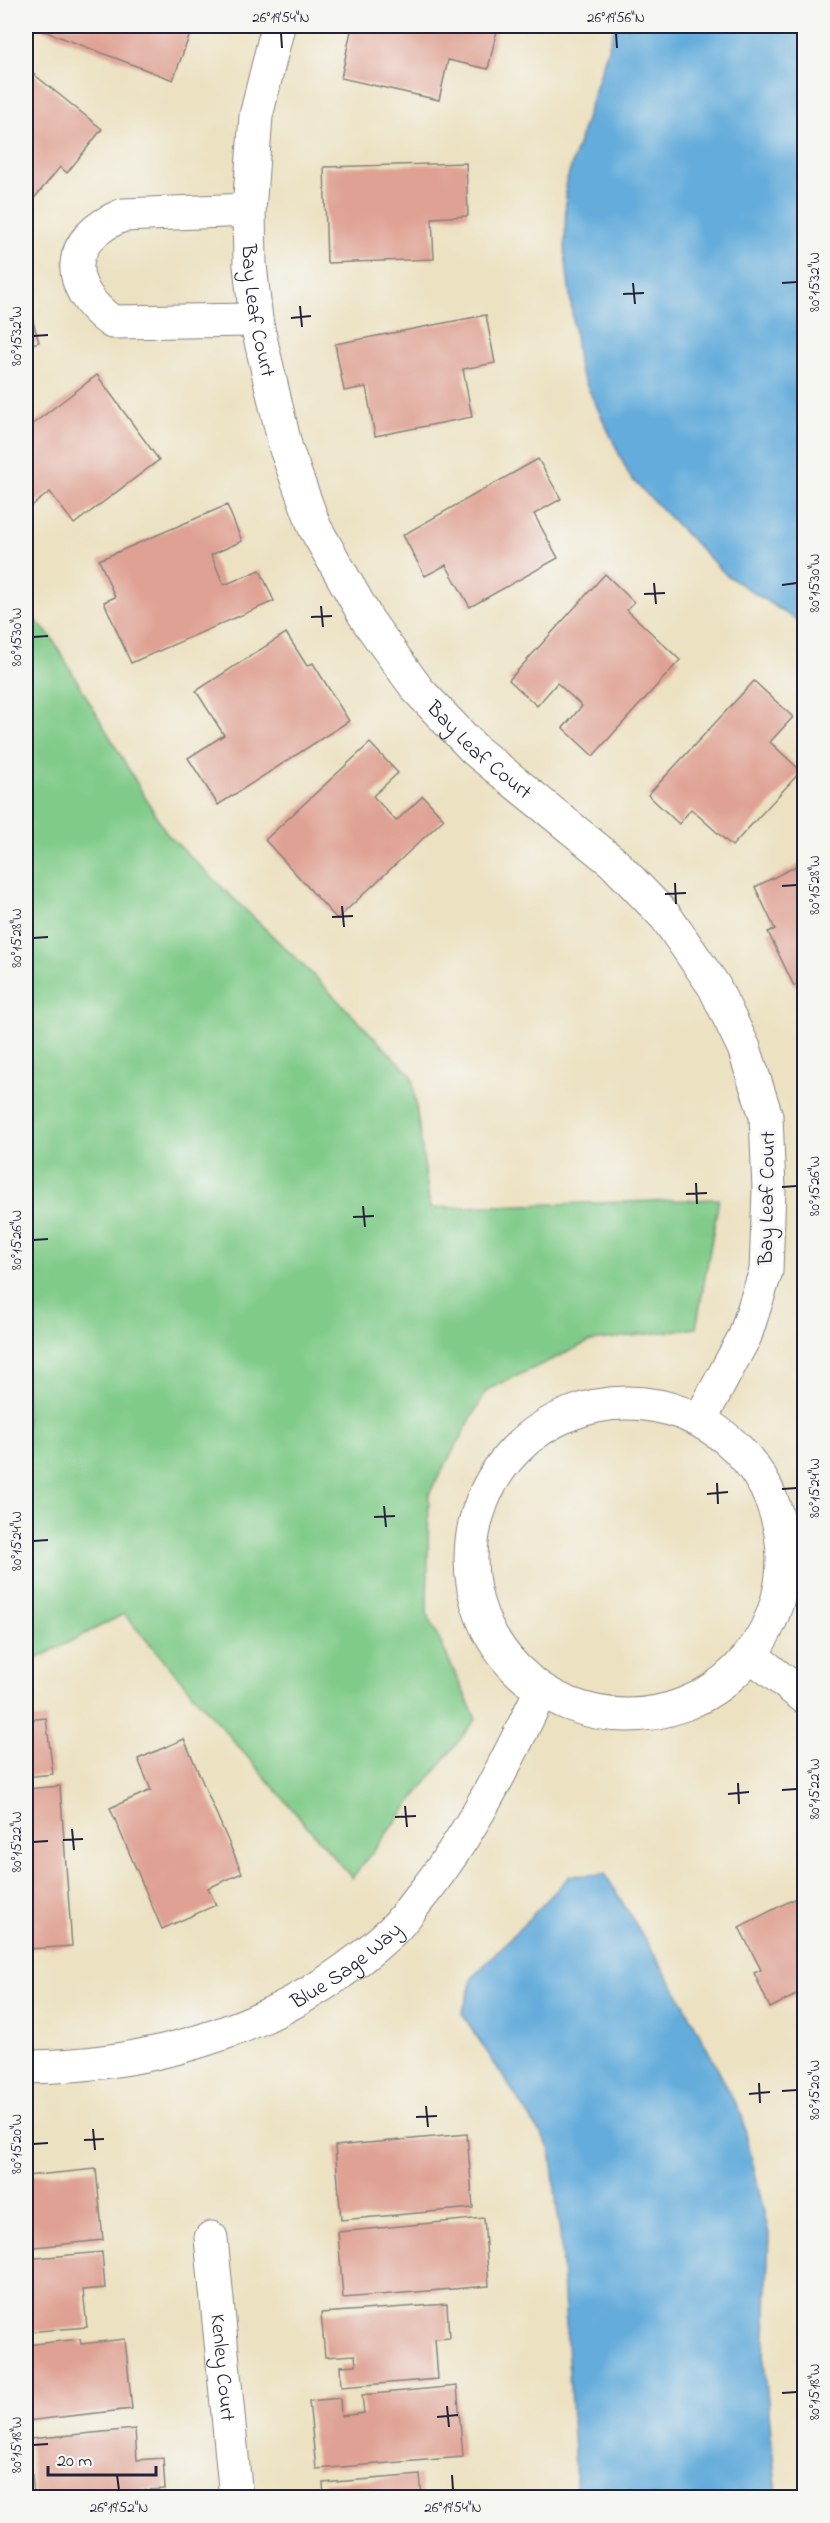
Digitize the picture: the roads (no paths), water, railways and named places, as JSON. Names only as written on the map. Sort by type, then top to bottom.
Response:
[{"type":"street","name":"Bay Leaf Court","points":[[278,26],[256,116],[249,210],[250,265],[256,320],[286,448],[311,518],[368,621],[418,690],[475,750],[613,862],[666,917],[714,986],[744,1048],[766,1116],[769,1189],[766,1271],[745,1336],[701,1418]]},
{"type":"street","points":[[249,210],[123,215],[104,223],[89,236],[78,255],[76,276],[84,296],[94,309],[112,322],[256,320]]},
{"type":"street","points":[[625,1402],[662,1407],[701,1418],[741,1453],[761,1480],[777,1523],[782,1546],[782,1587],[773,1619],[752,1656],[718,1686],[684,1705],[646,1714],[600,1714],[571,1706],[541,1690],[513,1667],[489,1633],[475,1593],[471,1551],[477,1515],[494,1477],[520,1445],[546,1425],[586,1408],[625,1402]]},
{"type":"street","points":[[752,1656],[804,1697]]},
{"type":"street","name":"Blue Sage Way","points":[[26,2067],[75,2067],[169,2052],[254,2022],[329,1982],[392,1931],[443,1870],[503,1770],[541,1690]]},
{"type":"street","name":"Kenley Court","points":[[211,2238],[236,2498]]},
{"type":"water","points":[[615,26],[804,26],[804,625],[726,575],[630,477],[579,369],[565,255],[566,183]]},
{"type":"water","points":[[605,1874],[682,2000],[742,2116],[769,2234],[764,2360],[777,2497],[577,2497],[560,2234],[550,2148],[462,2014],[473,1977],[570,1876]]}]
